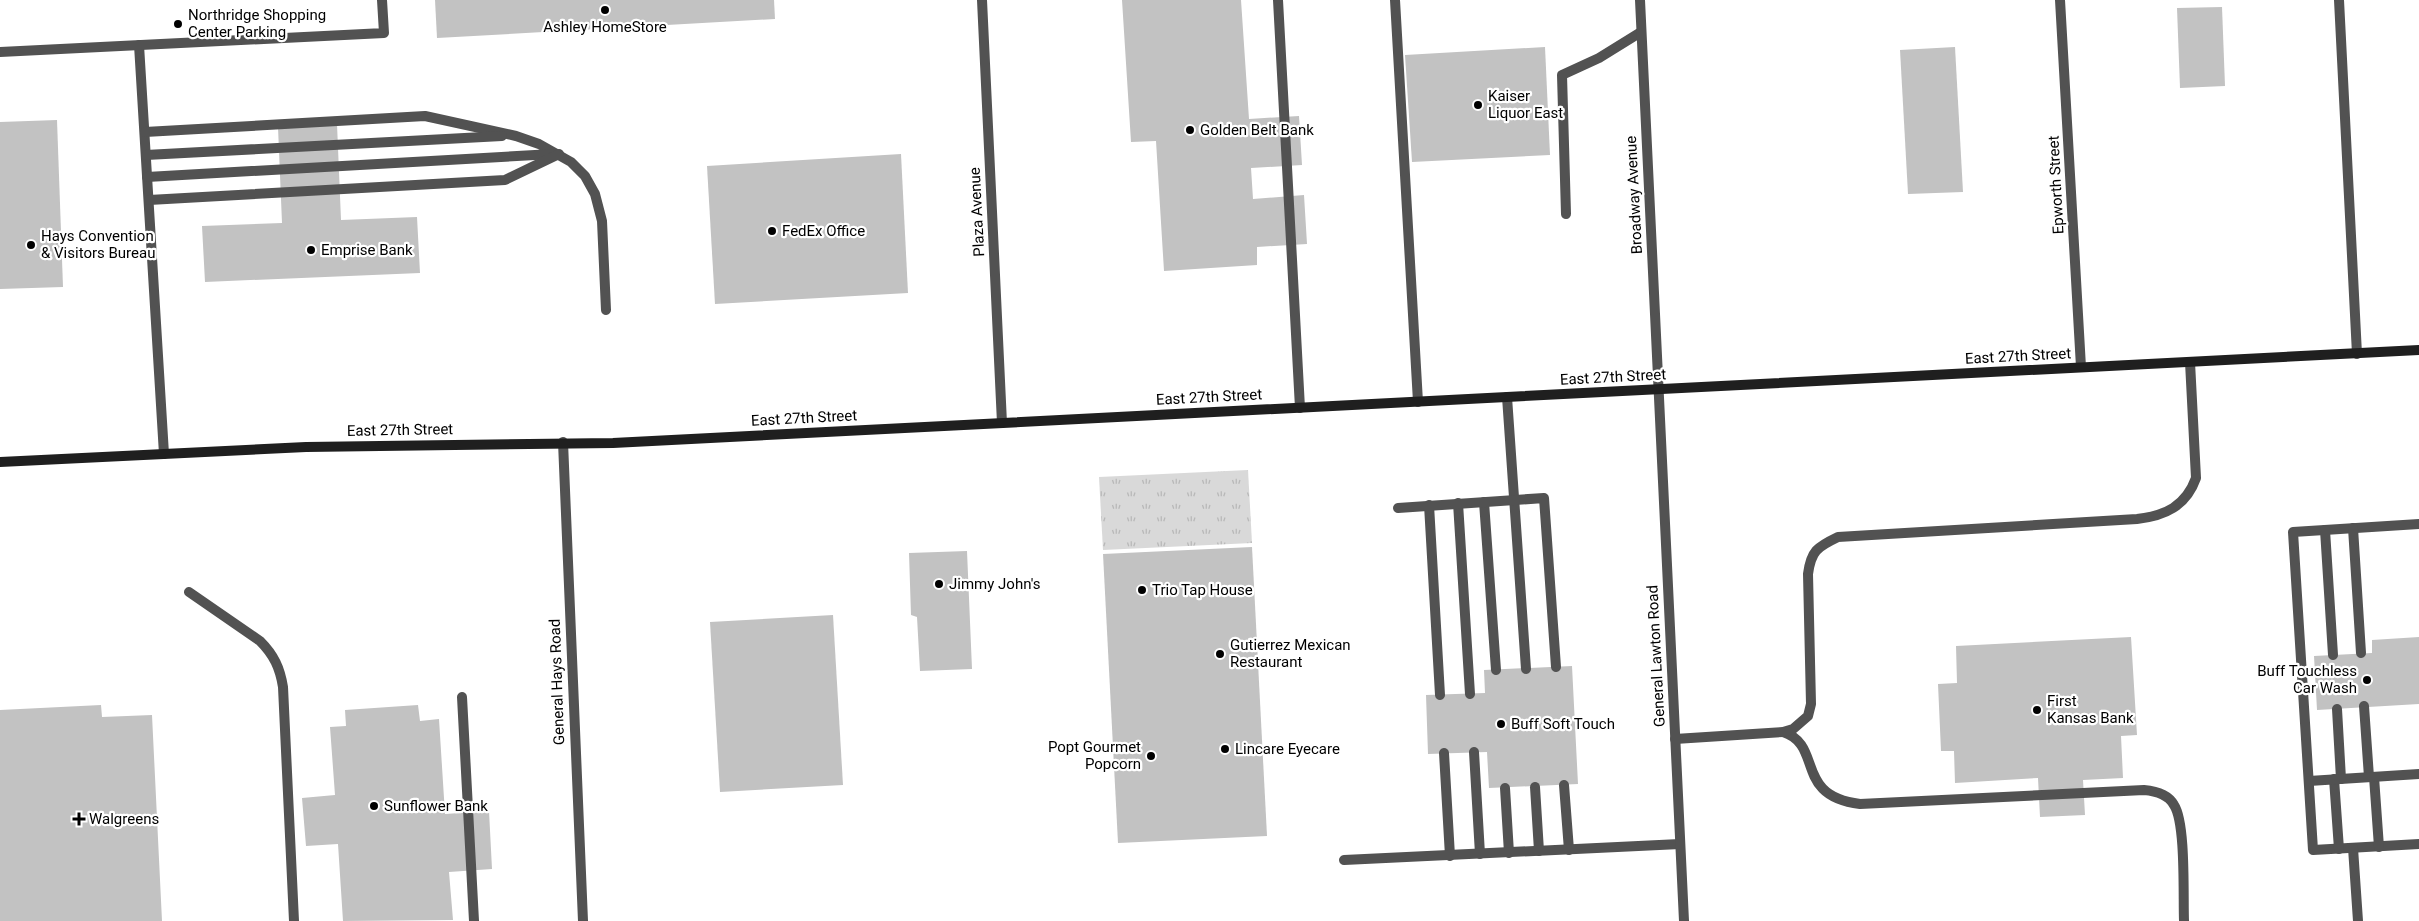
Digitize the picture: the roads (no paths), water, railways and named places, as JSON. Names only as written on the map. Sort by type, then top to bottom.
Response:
[{"type":"main road","name":"East 27th Street","points":[[0,462],[306,447],[564,442],[613,443],[2419,350]]},
{"type":"street","points":[[0,52],[384,33],[382,0]]},
{"type":"street","name":"Plaza Avenue","points":[[982,0],[1002,423]]},
{"type":"street","points":[[1278,0],[1300,408]]},
{"type":"street","points":[[1395,0],[1418,402]]},
{"type":"street","name":"Broadway Avenue","points":[[1640,0],[1659,390]]},
{"type":"street","name":"Epworth Street","points":[[2060,0],[2081,367]]},
{"type":"street","points":[[2338,0],[2356,354]]},
{"type":"street","points":[[1566,214],[1562,75],[1599,58],[1641,32]]},
{"type":"street","points":[[139,45],[164,454]]},
{"type":"street","points":[[144,132],[424,116],[516,136],[559,154],[571,162],[585,176],[597,201],[602,222],[606,310]]},
{"type":"street","points":[[146,155],[516,136]]},
{"type":"street","points":[[147,177],[559,154]]},
{"type":"street","points":[[149,200],[505,180],[559,154]]},
{"type":"street","points":[[1783,732],[1801,724],[1808,716],[1811,704],[1808,574],[1810,561],[1815,550],[1838,537],[2137,519],[2158,516],[2168,512],[2182,502],[2192,489],[2196,478],[2190,362]]},
{"type":"street","name":"General Lawton Road","points":[[1659,390],[1684,921]]},
{"type":"street","points":[[1507,398],[1526,669]]},
{"type":"street","name":"General Hays Road","points":[[564,442],[583,921]]},
{"type":"street","points":[[1398,508],[1544,498],[1556,667]]},
{"type":"street","points":[[1484,502],[1496,670]]},
{"type":"street","points":[[1458,503],[1470,694]]},
{"type":"street","points":[[1429,505],[1440,695]]},
{"type":"street","points":[[2419,524],[2293,532],[2313,850],[2419,844]]},
{"type":"street","points":[[2353,528],[2361,653]]},
{"type":"street","points":[[2325,530],[2333,654]]},
{"type":"street","points":[[189,592],[260,642],[270,651],[281,673],[284,687],[294,921]]},
{"type":"street","points":[[462,697],[474,921]]},
{"type":"street","points":[[2364,706],[2379,847]]},
{"type":"street","points":[[2337,708],[2339,849]]},
{"type":"street","points":[[1675,738],[1783,732],[1794,735],[1801,743],[1814,777],[1822,789],[1838,800],[1849,803],[2144,790],[2162,794],[2175,805],[2179,823],[2184,921]]},
{"type":"street","points":[[1474,752],[1480,854]]},
{"type":"street","points":[[1444,753],[1450,856]]},
{"type":"street","points":[[2309,781],[2419,774]]},
{"type":"street","points":[[1564,785],[1569,850]]},
{"type":"street","points":[[1535,787],[1539,851]]},
{"type":"street","points":[[1504,788],[1510,853]]},
{"type":"street","points":[[1344,860],[1680,844]]},
{"type":"street","points":[[2353,848],[2358,921]]},
{"type":"place","name":"Ashley HomeStore","points":[[605,10]]},
{"type":"place","name":"Northridge Shopping Center Parking","points":[[178,24]]},
{"type":"place","name":"Kaiser Liquor East","points":[[1478,105]]},
{"type":"place","name":"Golden Belt Bank","points":[[1190,130]]},
{"type":"place","name":"FedEx Office","points":[[772,231]]},
{"type":"place","name":"Hays Convention & Visitors Bureau","points":[[31,245]]},
{"type":"place","name":"Emprise Bank","points":[[311,250]]},
{"type":"place","name":"Jimmy John's","points":[[939,584]]},
{"type":"place","name":"Trio Tap House","points":[[1142,590]]},
{"type":"place","name":"Gutierrez Mexican Restaurant","points":[[1220,654]]},
{"type":"place","name":"Buff Touchless Car Wash","points":[[2367,680]]},
{"type":"place","name":"First Kansas Bank","points":[[2037,710]]},
{"type":"place","name":"Buff Soft Touch","points":[[1501,724]]},
{"type":"place","name":"Lincare Eyecare","points":[[1225,749]]},
{"type":"place","name":"Popt Gourmet Popcorn","points":[[1151,756]]},
{"type":"place","name":"Sunflower Bank","points":[[374,806]]},
{"type":"place","name":"Walgreens","points":[[79,819]]}]
